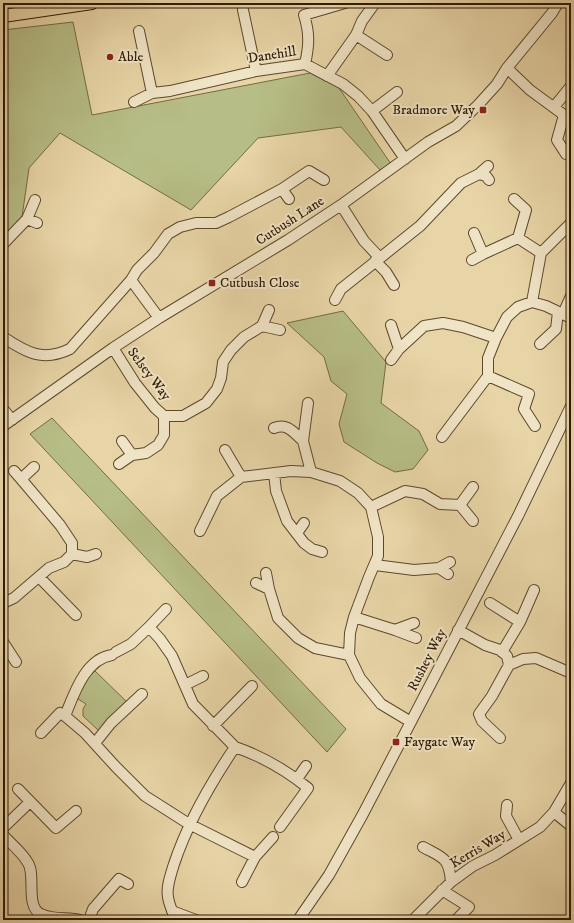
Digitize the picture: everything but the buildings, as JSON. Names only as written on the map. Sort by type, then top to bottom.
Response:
[{"type":"main road","points":[[3,16],[92,3]]},
{"type":"street","points":[[305,64],[309,47],[308,28],[304,15],[345,3]]},
{"type":"street","points":[[327,76],[356,35],[362,22],[375,3]]},
{"type":"street","name":"Cutbush Lane","points":[[3,426],[113,348],[159,318],[288,240],[428,142],[456,126],[478,105],[496,84],[558,3]]},
{"type":"street","points":[[243,10],[256,71]]},
{"type":"street","points":[[139,31],[152,93]]},
{"type":"street","points":[[356,35],[387,55]]},
{"type":"street","name":"Danehill","points":[[134,102],[152,93],[170,91],[256,71],[305,64],[344,84],[372,111],[405,159]]},
{"type":"street","points":[[507,68],[530,90],[567,117],[557,140],[566,154]]},
{"type":"street","points":[[554,107],[571,86]]},
{"type":"street","points":[[372,111],[397,92]]},
{"type":"street","points":[[335,300],[337,287],[378,259],[420,226],[459,179],[479,174],[488,166]]},
{"type":"street","points":[[3,337],[23,350],[45,356],[59,354],[70,349],[131,280],[137,270],[154,253],[168,234],[180,227],[196,224],[216,223],[282,189],[309,171],[324,180]]},
{"type":"street","points":[[479,174],[486,176],[489,180]]},
{"type":"street","points":[[282,189],[289,199]]},
{"type":"street","points":[[472,260],[518,238],[526,210],[514,199]]},
{"type":"street","points":[[3,244],[27,219],[35,200]]},
{"type":"street","points":[[340,205],[378,259],[394,285]]},
{"type":"street","points":[[27,219],[37,223]]},
{"type":"street","points":[[532,302],[541,253],[571,224]]},
{"type":"street","points":[[474,233],[483,254]]},
{"type":"street","points":[[518,238],[541,253]]},
{"type":"street","points":[[131,280],[159,318]]},
{"type":"street","points":[[540,344],[556,328],[564,315],[571,296]]},
{"type":"street","points":[[442,437],[488,376],[488,358],[507,317],[518,308],[532,302],[546,306],[564,315]]},
{"type":"street","points":[[269,310],[262,326],[280,330]]},
{"type":"street","points":[[390,360],[399,349],[424,326],[444,323],[463,327],[496,338]]},
{"type":"street","points":[[391,325],[399,349]]},
{"type":"street","name":"Selsey Way","points":[[113,348],[135,383],[164,416],[183,416],[206,403],[217,389],[221,378],[223,362],[231,350],[244,337],[262,326]]},
{"type":"street","points":[[488,376],[529,394],[524,409],[535,426]]},
{"type":"street","points":[[308,403],[303,441],[311,472]]},
{"type":"street","name":"Rushey Way","points":[[298,920],[329,875],[412,722],[458,630],[515,522],[571,406]]},
{"type":"street","points":[[3,409],[12,420]]},
{"type":"street","points":[[119,464],[132,455],[146,453],[158,445],[164,435],[164,416]]},
{"type":"street","points":[[274,428],[282,425],[289,428],[303,441]]},
{"type":"street","points":[[122,442],[132,455]]},
{"type":"street","points":[[225,450],[241,477]]},
{"type":"street","points":[[21,479],[34,467]]},
{"type":"street","points":[[3,603],[14,598],[49,568],[64,562],[72,554],[72,543],[60,525],[14,471]]},
{"type":"street","points":[[200,531],[217,496],[241,477],[291,471],[311,472],[340,481],[358,493],[370,507],[378,537],[378,556],[354,617],[350,633],[349,655],[360,678],[381,704],[412,722]]},
{"type":"street","points":[[274,473],[276,490],[287,521],[304,543],[312,549],[322,552]]},
{"type":"street","points":[[460,505],[473,487]]},
{"type":"street","points":[[370,507],[405,491],[423,494],[440,504],[460,505],[473,521]]},
{"type":"street","points":[[297,533],[304,523]]},
{"type":"street","points":[[72,554],[87,557],[96,554]]},
{"type":"street","points":[[375,565],[414,570],[439,568],[450,562]]},
{"type":"street","points":[[439,568],[448,574]]},
{"type":"street","points":[[266,573],[269,589],[278,618],[298,638],[314,648],[349,655]]},
{"type":"street","points":[[39,577],[76,615]]},
{"type":"street","points":[[256,584],[269,589]]},
{"type":"street","points":[[502,652],[520,622],[534,590]]},
{"type":"street","points":[[490,603],[520,622]]},
{"type":"street","points":[[65,716],[79,685],[89,668],[105,656],[131,644],[166,609]]},
{"type":"street","points":[[354,617],[416,638]]},
{"type":"street","points":[[395,630],[414,623]]},
{"type":"street","points":[[149,627],[172,656],[186,685],[193,704],[213,726],[235,747],[254,754],[297,779],[308,788],[280,827]]},
{"type":"street","points":[[458,630],[507,656],[509,664],[492,696],[480,714],[482,721],[500,738]]},
{"type":"street","points":[[3,642],[16,662]]},
{"type":"street","points":[[509,664],[523,659],[536,658],[571,673]]},
{"type":"street","points":[[186,685],[204,676]]},
{"type":"street","points":[[213,726],[252,686]]},
{"type":"street","points":[[95,743],[111,724],[142,694]]},
{"type":"street","points":[[41,733],[60,713],[85,733],[124,776],[145,796],[189,824],[255,857]]},
{"type":"street","points":[[196,920],[174,916],[168,896],[170,876],[189,824],[214,779],[235,747]]},
{"type":"street","points":[[297,779],[306,766]]},
{"type":"street","name":"Kerris Way","points":[[413,920],[451,882],[473,866],[540,827],[554,812],[571,782]]},
{"type":"street","points":[[18,789],[56,828],[76,811]]},
{"type":"street","points":[[3,828],[30,802]]},
{"type":"street","name":"Kerris Way","points":[[508,806],[506,816],[520,840]]},
{"type":"street","points":[[554,812],[571,826]]},
{"type":"street","points":[[3,835],[29,864],[33,906],[40,914],[50,918],[72,918],[80,920]]},
{"type":"street","points":[[242,882],[255,857],[273,837]]},
{"type":"street","name":"Kerris Way","points":[[423,847],[445,860],[450,870],[451,882]]},
{"type":"street","points":[[89,920],[93,909],[125,878]]},
{"type":"street","points":[[442,890],[472,906],[456,920]]},
{"type":"green space","points":[[73,22],[92,115],[310,73],[339,88],[391,164],[380,170],[341,127],[258,138],[191,210],[60,133],[29,168],[22,217],[3,239],[3,30]]},
{"type":"green space","points":[[343,311],[386,362],[381,403],[419,431],[428,450],[413,469],[395,472],[377,463],[344,442],[339,424],[347,394],[331,381],[324,357],[287,323]]},
{"type":"green space","points":[[52,418],[346,729],[327,752],[30,434]]},
{"type":"green space","points":[[95,671],[128,703],[99,731],[83,716],[83,709],[86,704],[78,699],[80,686]]},
{"type":"place","name":"Able","points":[[110,57]]},
{"type":"place","name":"Bradmore Way","points":[[483,110]]},
{"type":"place","name":"Cutbush Close","points":[[212,283]]},
{"type":"place","name":"Faygate Way","points":[[396,742]]}]
